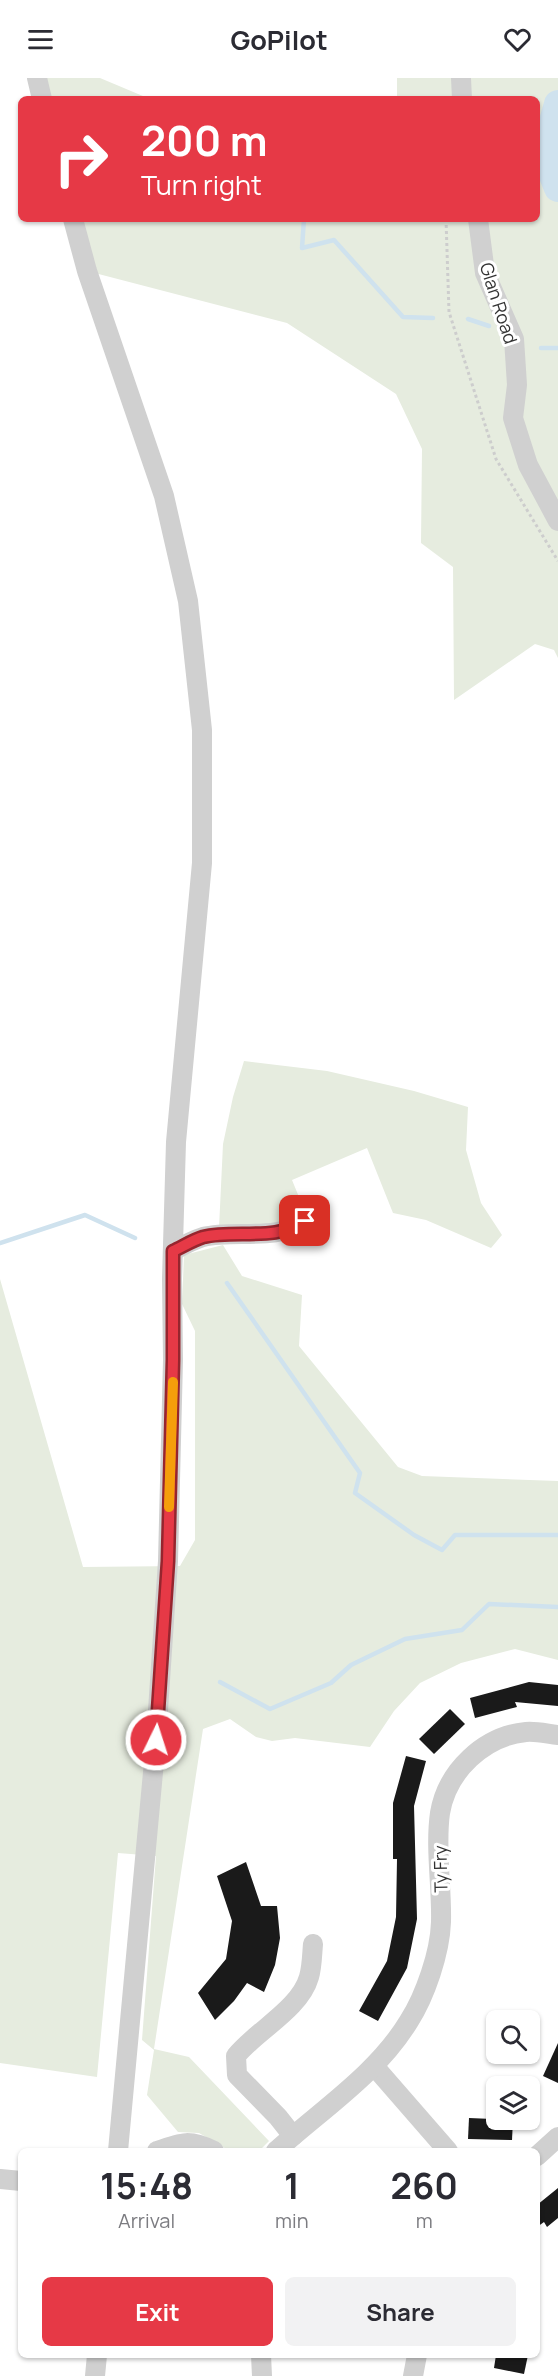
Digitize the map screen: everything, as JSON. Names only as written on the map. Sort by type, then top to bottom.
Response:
[{"type":"street","points":[[37,78],[41,96]]},
{"type":"street","points":[[461,78],[462,96]]},
{"type":"street","points":[[74,222],[87,271],[164,496],[188,602],[202,730],[202,863],[176,1142],[173,1360],[166,1588],[156,1740],[118,2148]]},
{"type":"street","name":"Glan Road","points":[[478,222],[485,273],[514,339],[517,385],[513,418],[528,465],[558,521]]},
{"type":"street","points":[[173,1251],[204,1237],[294,1229],[305,1221]]},
{"type":"street","name":"Ty Fry","points":[[279,2148],[374,2066],[410,2021],[433,1969],[441,1924],[440,1813],[450,1784],[469,1758],[496,1738],[527,1731],[558,1735]]},
{"type":"street","points":[[293,2136],[237,2075],[236,2056],[247,2042],[297,1999],[309,1978],[313,1944]]},
{"type":"street","points":[[374,2066],[445,2148]]},
{"type":"street","points":[[540,2153],[558,2138]]},
{"type":"street","points":[[165,2148],[181,2142],[198,2143],[208,2148]]},
{"type":"street","points":[[0,2179],[18,2181]]},
{"type":"street","points":[[95,2376],[97,2358]]},
{"type":"street","points":[[261,2358],[262,2376]]},
{"type":"street","points":[[413,2376],[416,2358]]},
{"type":"path","points":[[446,222],[449,312],[496,459],[558,561]]},
{"type":"shaded area","points":[[37,78],[100,78],[143,96],[41,96]]},
{"type":"shaded area","points":[[397,78],[558,78],[558,658],[554,650],[535,644],[454,700],[453,567],[421,543],[422,449],[396,394],[287,323],[87,271],[74,222],[540,222],[540,96],[397,96]]},
{"type":"shaded area","points":[[244,1061],[327,1071],[414,1091],[468,1107],[466,1150],[481,1203],[502,1235],[491,1248],[426,1220],[393,1213],[367,1148],[292,1180],[299,1197],[290,1216],[280,1225],[219,1228],[223,1144],[233,1097]]},
{"type":"shaded area","points":[[223,1245],[242,1276],[302,1295],[299,1346],[398,1467],[422,1476],[558,1481],[558,1660],[515,1649],[461,1663],[420,1683],[394,1711],[370,1747],[295,1738],[272,1741],[256,1737],[230,1719],[203,1729],[154,2049],[189,2057],[269,2141],[262,2148],[225,2148],[199,2133],[178,2132],[147,2095],[154,2050],[142,2040],[156,1856],[118,1853],[97,2077],[0,2063],[0,1279],[83,1567],[180,1566],[195,1540],[195,1331],[182,1304],[184,1255]]},
{"type":"building","points":[[529,1682],[558,1685],[558,1706],[515,1702],[517,1707],[475,1718],[470,1698]]},
{"type":"building","points":[[450,1709],[465,1724],[434,1754],[419,1739]]},
{"type":"building","points":[[406,1756],[426,1761],[414,1806],[417,1919],[407,1968],[378,2021],[359,2011],[387,1961],[396,1917],[397,1859],[393,1859],[393,1803]]},
{"type":"building","points":[[246,1862],[261,1906],[277,1906],[280,1938],[275,1965],[264,1992],[247,1983],[234,2001],[215,2020],[198,1993],[226,1959],[232,1921],[217,1876]]},
{"type":"building","points":[[558,2043],[558,2083],[543,2076]]},
{"type":"building","points":[[469,2118],[486,2119],[486,2130],[512,2130],[512,2140],[468,2139]]},
{"type":"building","points":[[558,2188],[558,2218],[547,2227],[544,2222],[540,2225],[540,2203]]},
{"type":"building","points":[[496,2358],[527,2358],[524,2374],[494,2368]]},
{"type":"waterway","points":[[558,104],[554,118],[550,168],[558,188]]},
{"type":"waterway","points":[[304,222],[302,248],[334,240],[403,317],[433,318]]},
{"type":"waterway","points":[[468,319],[489,326]]},
{"type":"waterway","points":[[541,348],[558,348]]},
{"type":"waterway","points":[[0,1243],[85,1215],[135,1238]]},
{"type":"waterway","points":[[227,1283],[360,1473],[355,1493],[414,1535],[442,1550],[455,1535],[558,1535]]},
{"type":"waterway","points":[[220,1682],[270,1709],[331,1683],[351,1665],[405,1639],[462,1630],[489,1604],[558,1607]]},
{"type":"slow traffic","points":[[169,1507],[173,1382]]},
{"type":"route","points":[[156,1740],[168,1561],[173,1251],[204,1237],[294,1229],[305,1221]]}]
